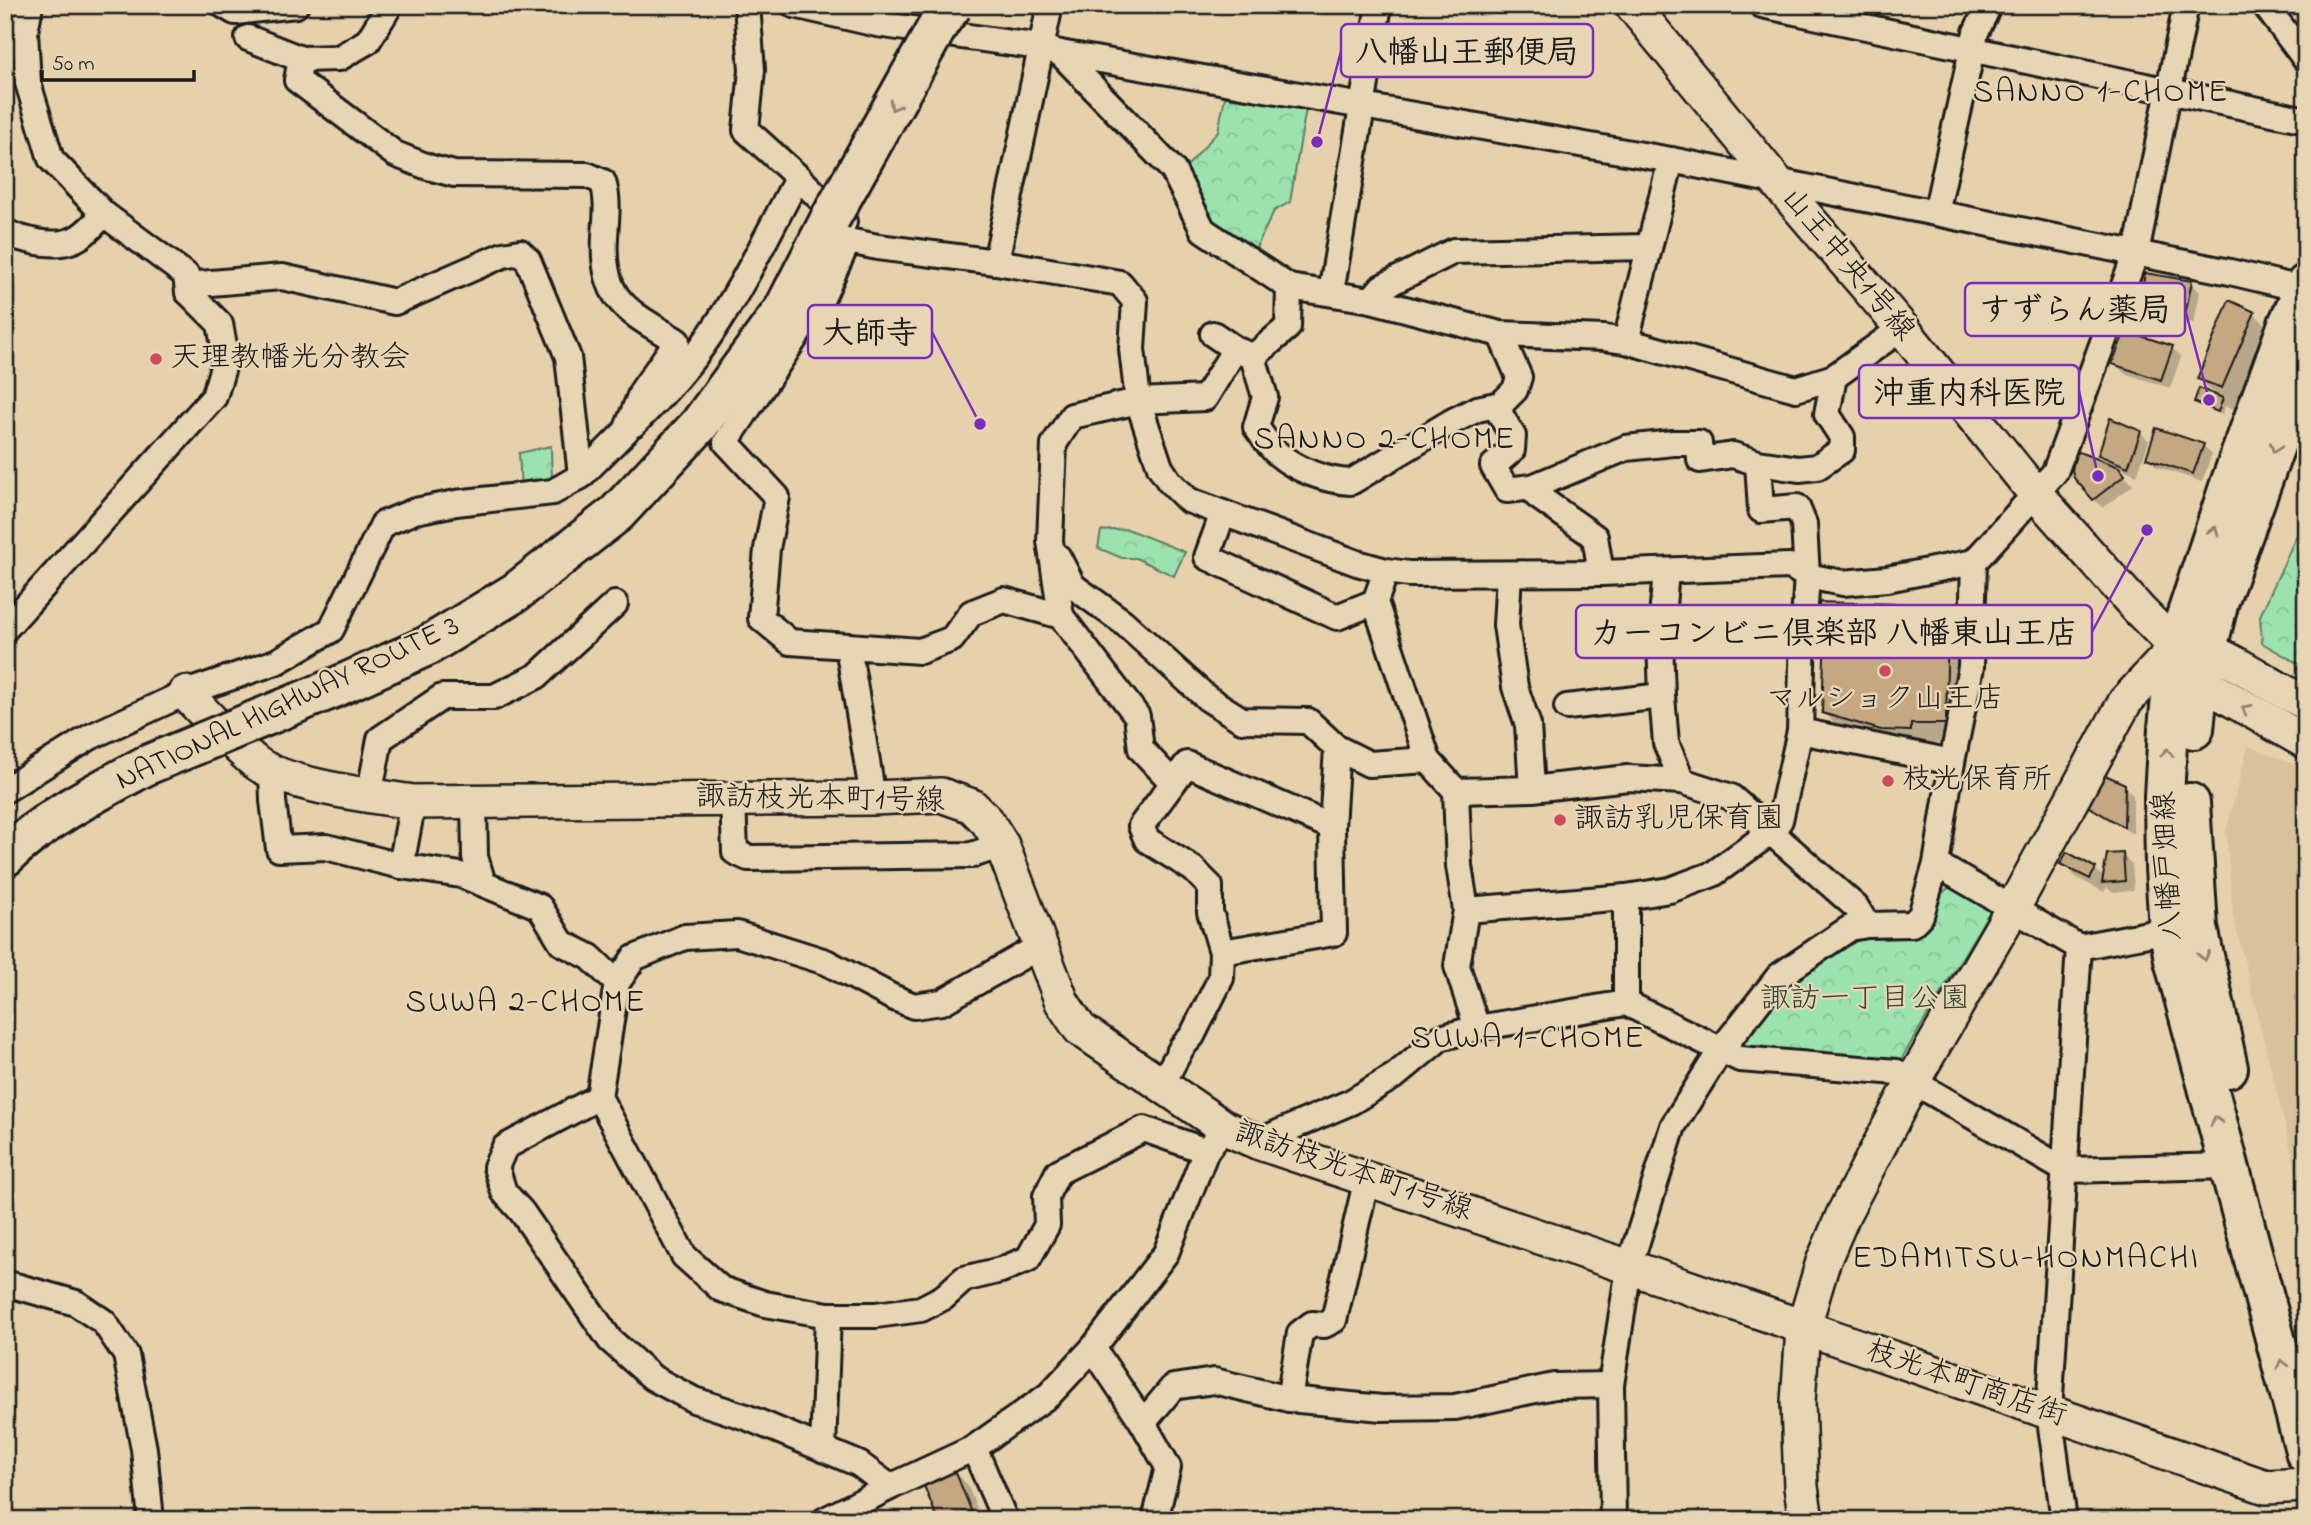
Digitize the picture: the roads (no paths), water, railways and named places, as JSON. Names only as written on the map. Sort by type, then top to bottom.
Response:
[{"type":"main road","name":"NATIONAL HIGHWAY ROUTE 3","points":[[5,827],[73,779],[144,754],[329,678],[427,646],[516,592],[617,513],[699,425],[784,309],[869,97],[926,5]]},
{"type":"main road","name":"NATIONAL HIGHWAY ROUTE 3","points":[[821,212],[953,5]]},
{"type":"main road","name":"八幡戸畑線","points":[[2305,288],[2288,324],[2230,484],[2164,796],[2169,930],[2174,960],[2306,1454]]},
{"type":"main road","name":"八幡戸畑線","points":[[2306,360],[2219,601],[2194,660],[2189,810],[2198,928],[2226,1059],[2269,1228],[2306,1358]]},
{"type":"main road","name":"NATIONAL HIGHWAY ROUTE 3","points":[[5,858],[17,846],[86,799],[144,754]]},
{"type":"street","points":[[5,629],[55,561],[215,397],[226,357],[220,324],[188,292],[186,275],[104,214],[51,159],[28,83],[25,32],[30,5]]},
{"type":"street","points":[[223,5],[235,12],[296,5]]},
{"type":"street","points":[[248,38],[301,59],[339,58],[368,41],[390,5]]},
{"type":"street","points":[[747,5],[752,70],[746,130],[821,212],[878,247],[996,262],[1119,283],[1135,301],[1132,349],[1138,401],[1160,467],[1169,481],[1188,500],[1385,571],[1409,574],[1601,573],[1790,566],[1807,576],[1843,583],[1888,579],[1974,562],[2034,492],[2055,472],[2136,253],[2186,5]]},
{"type":"street","points":[[794,5],[884,15],[1050,50],[1671,160],[2305,288]]},
{"type":"street","points":[[996,262],[1050,50],[1050,5]]},
{"type":"street","points":[[1331,293],[1379,5]]},
{"type":"street","name":"山王中央1号線","points":[[1632,5],[1775,180],[1902,328],[2034,492],[2140,611],[2194,660]]},
{"type":"street","points":[[1762,5],[2306,120]]},
{"type":"street","points":[[1936,213],[1976,32],[1989,5]]},
{"type":"street","points":[[2265,5],[2306,60]]},
{"type":"street","points":[[1050,50],[1173,170],[1203,230],[1289,287],[1371,300],[1500,334],[1626,341],[1796,388],[1833,377],[1902,328]]},
{"type":"street","points":[[301,59],[298,80],[395,154],[454,174],[587,175],[603,182],[607,194],[604,244],[612,293],[631,312],[677,341],[642,391],[626,431]]},
{"type":"street","points":[[1626,341],[1671,160]]},
{"type":"street","points":[[5,790],[90,737],[185,693],[276,662],[331,630],[383,524],[415,511],[456,503],[553,492],[581,476],[670,388],[708,338],[750,269],[821,212]]},
{"type":"street","points":[[821,212],[823,296],[726,442],[777,497],[767,549],[761,618],[790,642],[920,652],[952,639],[971,613],[1004,600],[1060,616]]},
{"type":"street","points":[[5,231],[15,237],[58,245],[86,234],[104,214]]},
{"type":"street","points":[[1371,300],[1382,287],[1454,251],[1648,247]]},
{"type":"street","points":[[188,292],[199,284],[282,277],[395,302],[503,255],[520,252],[528,260],[568,357],[581,476]]},
{"type":"street","points":[[1173,783],[1141,749],[1137,716],[1060,616],[1050,541],[1054,444],[1072,415],[1138,401],[1205,398],[1244,353],[1288,327],[1289,287]]},
{"type":"street","points":[[1213,334],[1244,353],[1265,397],[1256,427],[1277,453],[1306,471],[1334,482],[1351,482],[1451,422],[1477,409],[1501,404],[1514,390],[1519,377],[1500,334]]},
{"type":"street","points":[[1501,404],[1500,414],[1513,436],[1512,450],[1493,466],[1507,490],[1532,487],[1626,448],[1673,443],[1699,443],[1700,460],[1733,456],[1799,469],[1817,467],[1842,450],[1842,437],[1827,414],[1833,377]]},
{"type":"street","points":[[1466,910],[1626,897],[1670,890],[1713,874],[1772,832],[1780,820],[1800,731],[1807,576],[1804,524],[1797,507],[1761,510],[1758,463]]},
{"type":"street","points":[[1532,487],[1537,496],[1595,537],[1601,573]]},
{"type":"street","points":[[1223,513],[1207,557],[1337,617],[1375,602]]},
{"type":"street","points":[[1050,541],[1073,586],[1123,622],[1207,698],[1242,720],[1308,720],[1337,748],[1368,764],[1428,760]]},
{"type":"street","points":[[1613,1520],[1611,1385],[1629,1267],[1673,1126],[1720,1051],[1779,976],[1850,929],[1867,925],[1912,924],[1921,915],[1936,864],[1971,667],[1974,562]]},
{"type":"street","points":[[1666,570],[1660,640],[1662,696],[1666,743],[1682,781]]},
{"type":"street","points":[[1385,571],[1375,602],[1428,760],[1456,791],[1459,866],[1466,910],[1457,966],[1477,1028]]},
{"type":"street","points":[[1509,574],[1506,625],[1515,687],[1528,725],[1532,789]]},
{"type":"street","points":[[369,796],[380,739],[442,697],[494,698],[537,676],[615,604]]},
{"type":"street","points":[[848,646],[873,798]]},
{"type":"street","points":[[2194,660],[2306,742]]},
{"type":"street","points":[[1806,1520],[1801,1487],[1798,1402],[1803,1329],[1823,1262],[1844,1213],[1913,1081],[2013,908],[2125,702],[2194,660],[2239,665],[2277,690],[2306,703]]},
{"type":"street","name":"諏訪枝光本町1号線","points":[[185,693],[257,763],[284,776],[348,793],[413,802],[941,795],[972,806],[987,821],[1002,845],[1062,1002],[1080,1029],[1161,1086],[1214,1139],[1257,1142],[1629,1267]]},
{"type":"street","points":[[1567,707],[1662,696]]},
{"type":"street","points":[[1800,731],[1952,762]]},
{"type":"street","points":[[1222,953],[1334,933],[1332,827],[1337,748]]},
{"type":"street","points":[[1161,1086],[1182,1047],[1192,1036],[1222,978],[1222,953],[1210,912],[1210,886],[1194,869],[1147,840],[1141,826],[1188,764],[1332,827]]},
{"type":"street","points":[[272,771],[279,849],[326,847],[401,866],[461,875],[483,883],[540,907],[562,943],[590,957],[617,983]]},
{"type":"street","points":[[1456,791],[1532,789],[1628,778],[1682,781],[1731,797],[1856,907],[1867,925]]},
{"type":"street","points":[[733,799],[735,852],[748,858],[972,855],[1002,845]]},
{"type":"street","points":[[474,801],[475,857],[483,883]]},
{"type":"street","points":[[401,866],[413,802]]},
{"type":"street","points":[[1936,864],[2079,947],[2169,930]]},
{"type":"street","points":[[1626,897],[1626,1003]]},
{"type":"street","points":[[825,1520],[974,1448],[1049,1395],[1093,1348],[1166,1253],[1214,1139],[1144,1129],[1057,1169],[1046,1196],[1046,1225],[1028,1259],[1002,1270],[964,1279],[944,1297],[921,1309],[876,1315],[828,1315],[765,1304],[721,1289],[684,1256],[599,1097],[617,983],[634,958],[685,937],[737,934],[826,962],[914,1006],[942,1002],[1042,944]]},
{"type":"street","points":[[2064,1520],[2049,1412],[2079,947]]},
{"type":"street","points":[[1257,1142],[1351,1102],[1396,1075],[1440,1038],[1477,1028],[1626,1003],[1740,1059],[1896,1072],[2065,1170],[2228,1166]]},
{"type":"street","points":[[599,1097],[505,1147],[496,1167],[504,1192],[522,1212],[610,1340],[653,1378],[694,1400],[859,1464],[890,1487]]},
{"type":"street","points":[[1289,1399],[1300,1334],[1312,1324],[1324,1325],[1334,1320],[1367,1178]]},
{"type":"street","name":"枝光本町商店街","points":[[1629,1267],[2266,1487],[2306,1485]]},
{"type":"street","points":[[5,1283],[76,1303],[104,1322],[126,1355],[144,1449],[151,1520]]},
{"type":"street","points":[[823,1449],[828,1315]]},
{"type":"street","points":[[1093,1348],[1143,1423],[1168,1467],[1155,1520]]},
{"type":"street","points":[[1143,1423],[1173,1387],[1213,1381],[1289,1399],[1382,1408],[1455,1407],[1553,1385],[1611,1385]]},
{"type":"street","points":[[974,1448],[1005,1520]]},
{"type":"place","name":"八幡山王郵便局","points":[[1317,142]]},
{"type":"place","name":"天理教幡光分教会","points":[[156,359]]},
{"type":"place","name":"すずらん薬局","points":[[2209,400]]},
{"type":"place","name":"大師寺","points":[[980,424]]},
{"type":"place","name":"沖重内科医院","points":[[2098,476]]},
{"type":"place","name":"カーコンビニ倶楽部 八幡東山王店","points":[[2147,530]]},
{"type":"place","name":"マルショク山王店","points":[[1885,671]]},
{"type":"place","name":"枝光保育所","points":[[1888,781]]},
{"type":"place","name":"諏訪乳児保育園","points":[[1560,820]]},
{"type":"district","name":"SANNO 1-CHOME","points":[[2101,93]]},
{"type":"district","name":"SANNO 2-CHOME","points":[[1385,440]]},
{"type":"district","name":"SUWA 2-CHOME","points":[[526,1003]]},
{"type":"district","name":"SUWA 1-CHOME","points":[[1528,1039]]},
{"type":"district","name":"EDAMITSU-HONMACHI","points":[[2026,1259]]},
{"type":"park label","name":"諏訪一丁目公園","points":[[1865,1000]]}]
